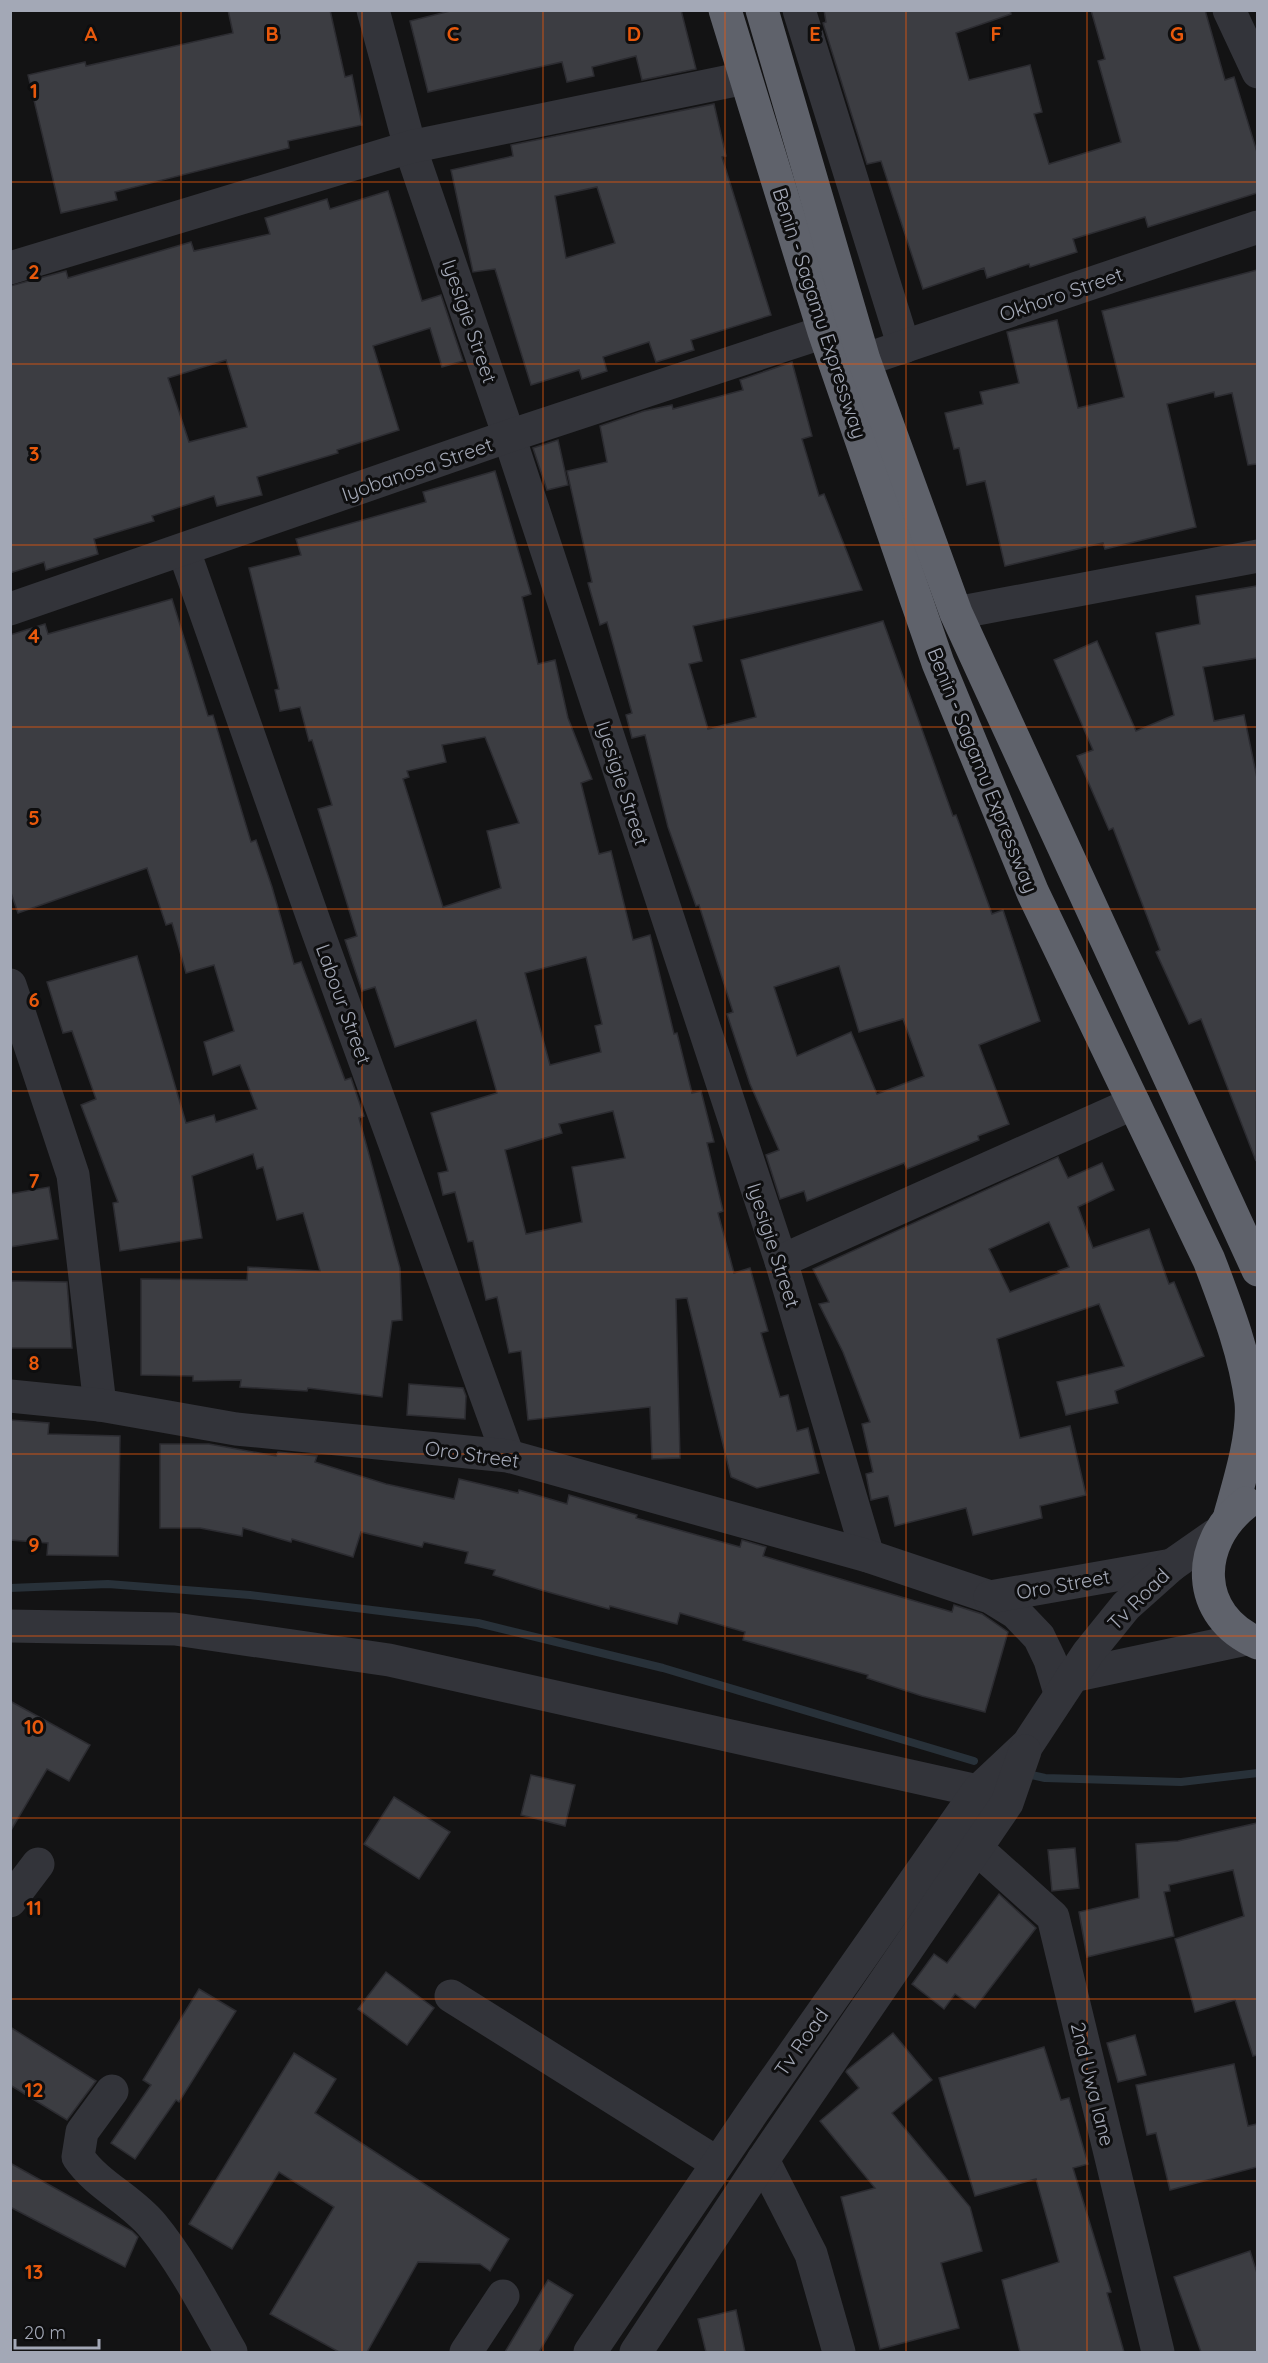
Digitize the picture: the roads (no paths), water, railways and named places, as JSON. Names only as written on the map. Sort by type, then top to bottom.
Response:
[{"type":"highway","name":"Benin - Sagamu Expressway","points":[[725,10],[824,332],[938,663],[1033,893],[1209,1260],[1232,1321],[1251,1404],[1245,1461],[1208,1564],[1210,1593],[1224,1619],[1252,1641]]},
{"type":"highway","points":[[762,10],[864,360],[956,613],[1256,1262]]},
{"type":"highway","points":[[1223,1525],[1257,1497]]},
{"type":"street","name":"Iyesigie Street","points":[[373,10],[410,147],[509,436],[780,1261],[868,1557]]},
{"type":"street","points":[[799,10],[822,90],[904,347]]},
{"type":"street","points":[[1229,10],[1257,72]]},
{"type":"street","points":[[10,268],[410,147],[745,78]]},
{"type":"street","name":"Okhoro Street","points":[[864,360],[1257,227]]},
{"type":"street","name":"Iyobanosa Street","points":[[10,609],[184,551],[509,436],[824,332]]},
{"type":"street","name":"Labour Street","points":[[184,551],[314,921],[508,1456]]},
{"type":"street","points":[[956,613],[1257,556]]},
{"type":"street","points":[[10,985],[73,1175],[100,1404]]},
{"type":"street","points":[[780,1261],[1134,1103]]},
{"type":"street","name":"Oro Street","points":[[10,1396],[100,1404],[236,1429],[508,1456],[868,1557],[990,1597],[1016,1613],[1039,1637],[1066,1684]]},
{"type":"street","name":"Tv Road","points":[[636,2352],[763,2160],[1007,1803],[1028,1744],[1066,1684],[1125,1606],[1223,1525]]},
{"type":"street","name":"Oro Street","points":[[990,1597],[1172,1565]]},
{"type":"street","points":[[10,1626],[175,1629],[389,1660],[978,1791]]},
{"type":"street","name":"Tv Road","points":[[1066,1684],[1252,1641]]},
{"type":"street","name":"Tv Road","points":[[590,2352],[717,2163],[978,1791],[1028,1744]]},
{"type":"street","name":"2nd Uwa lane","points":[[975,1847],[1053,1917],[1158,2352]]},
{"type":"street","points":[[10,1901],[38,1864]]},
{"type":"street","points":[[451,1996],[686,2146],[717,2163]]},
{"type":"street","points":[[112,2091],[82,2132],[78,2157],[88,2173],[152,2224],[192,2284],[231,2352]]},
{"type":"street","points":[[763,2160],[811,2254],[839,2352]]},
{"type":"street","points":[[466,2352],[503,2296]]},
{"type":"waterway","points":[[10,1588],[108,1584],[250,1595],[478,1623],[663,1668],[974,1761]]},
{"type":"waterway","points":[[1027,1774],[1045,1778],[1181,1782],[1258,1773]]}]
